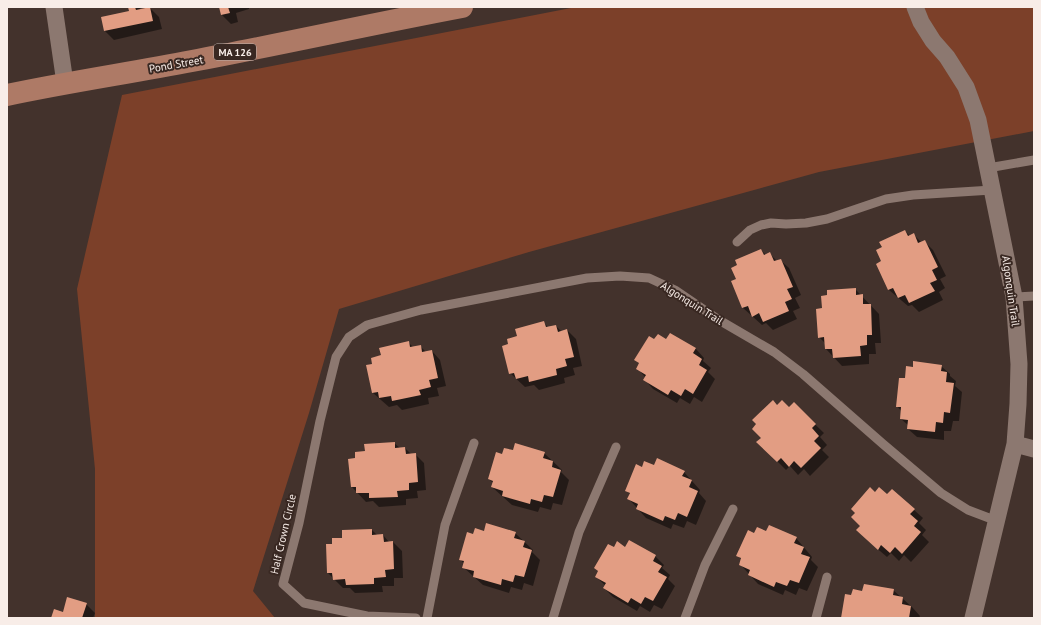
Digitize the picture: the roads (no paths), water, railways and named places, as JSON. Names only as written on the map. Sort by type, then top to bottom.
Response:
[{"type":"main road","name":"Pond Street","points":[[7,95],[65,83],[191,62],[462,7]]},
{"type":"street","points":[[54,7],[65,83]]},
{"type":"street","name":"Algonquin Trail","points":[[915,7],[921,22],[933,41],[947,57],[966,87],[978,120],[1014,297],[1019,364],[1015,444],[973,618]]},
{"type":"street","points":[[1015,444],[1034,449]]},
{"type":"lane","points":[[988,168],[1034,160]]},
{"type":"lane","points":[[737,242],[750,230],[761,225],[771,223],[806,223],[827,219],[886,199],[913,195],[992,190]]},
{"type":"lane","name":"Algonquin Trail","points":[[320,421],[336,357],[349,337],[367,325],[422,310],[587,278],[620,276],[649,278],[675,290],[719,320],[774,352],[803,374],[882,444],[941,493],[968,510],[997,521]]},
{"type":"lane","points":[[1014,297],[1034,296]]},
{"type":"lane","name":"Half Crown Circle","points":[[320,421],[299,523],[283,584],[304,603],[367,616],[416,618]]},
{"type":"lane","points":[[427,618],[445,525],[474,443]]},
{"type":"lane","points":[[553,618],[579,532],[616,447]]},
{"type":"lane","points":[[685,618],[705,564],[733,509]]},
{"type":"lane","points":[[816,618],[827,577]]}]
